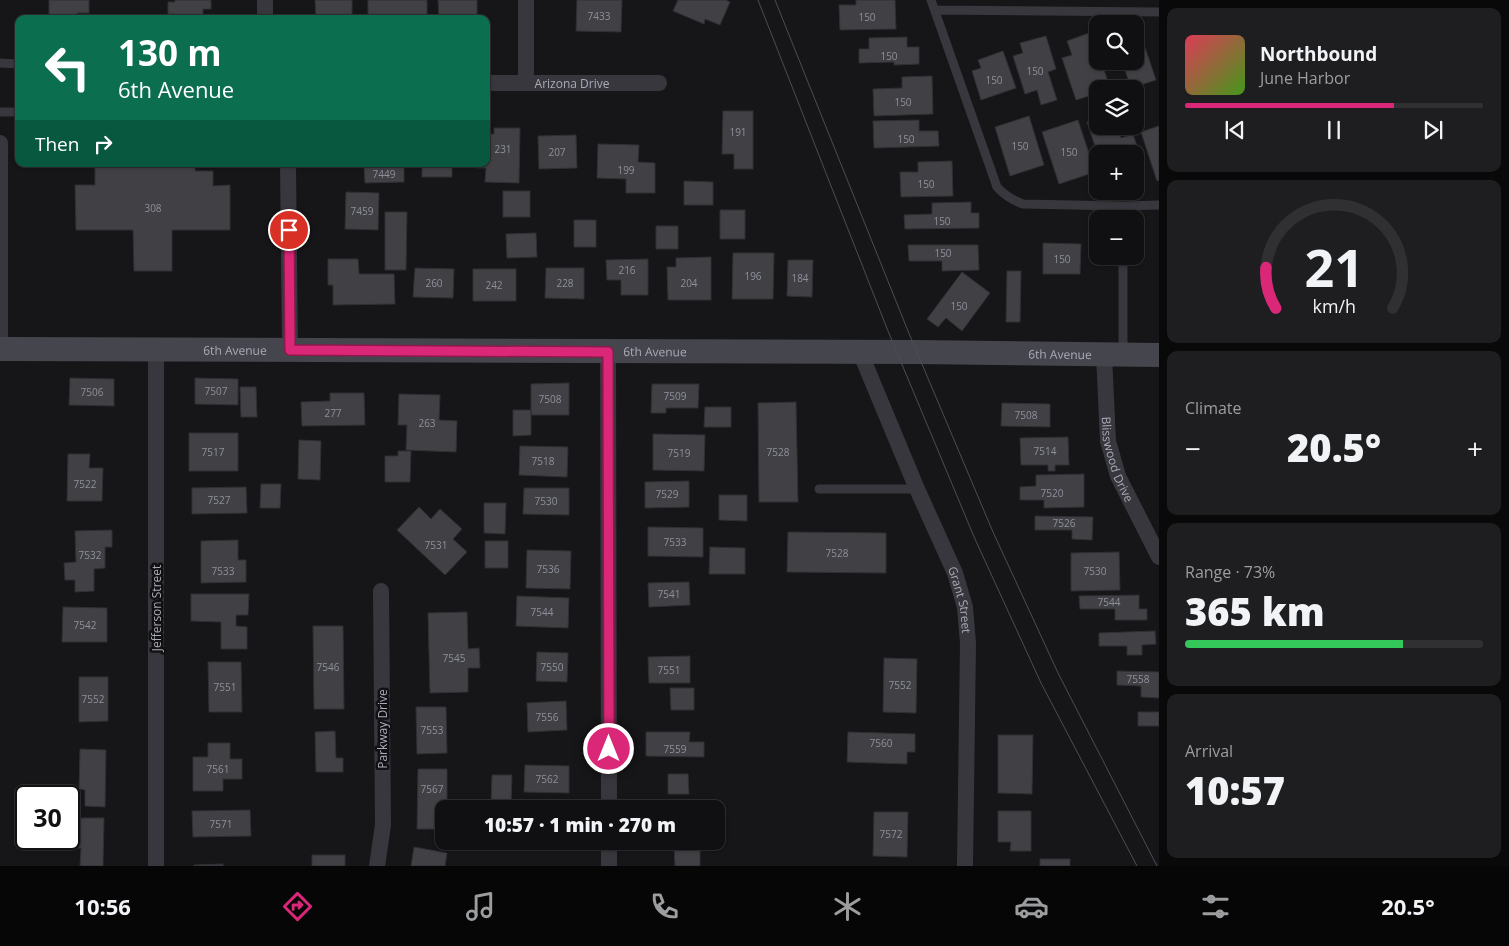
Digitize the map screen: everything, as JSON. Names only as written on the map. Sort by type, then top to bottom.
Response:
[{"type":"street","points":[[265,0],[265,15]]},
{"type":"street","points":[[526,0],[526,83]]},
{"type":"street","name":"Arizona Drive","points":[[490,83],[659,83]]},
{"type":"street","points":[[0,143],[0,349]]},
{"type":"street","points":[[288,167],[290,350]]},
{"type":"street","name":"6th Avenue","points":[[0,349],[1159,355]]},
{"type":"street","name":"Jefferson Street","points":[[156,350],[156,866]]},
{"type":"street","points":[[608,352],[609,800]]},
{"type":"street","name":"Grant Street","points":[[860,352],[917,489],[955,573],[965,607],[968,643],[965,866]]},
{"type":"street","name":"Blisswood Drive","points":[[1113,355],[1108,441],[1118,476],[1159,557]]},
{"type":"street","name":"Parkway Drive","points":[[377,866],[383,825],[381,591]]},
{"type":"street","points":[[609,850],[609,866]]},
{"type":"lane","points":[[931,0],[997,187],[1004,194],[1011,200],[1023,204],[1159,205]]},
{"type":"lane","points":[[935,10],[1159,12]]},
{"type":"lane","points":[[0,63],[15,64]]},
{"type":"lane","points":[[0,112],[15,112]]},
{"type":"lane","points":[[1124,206],[1124,210]]},
{"type":"lane","points":[[1113,355],[1122,265]]},
{"type":"lane","points":[[819,489],[917,489]]},
{"type":"building","points":[[49,0],[89,0],[89,13],[49,15]]},
{"type":"building","points":[[175,0],[211,0],[211,9],[203,9],[203,15],[168,14],[168,2],[175,2]]},
{"type":"building","points":[[315,0],[352,0],[352,15],[316,15]]},
{"type":"building","points":[[368,0],[427,0],[427,15],[368,15]]},
{"type":"building","points":[[438,0],[477,0],[477,15],[439,15]]},
{"type":"building","points":[[577,0],[622,0],[621,32],[576,31]]},
{"type":"building","points":[[678,0],[726,0],[730,2],[720,25],[705,19],[704,24],[673,11]]},
{"type":"building","points":[[856,0],[895,0],[896,29],[840,30],[839,5],[856,5]]},
{"type":"building","points":[[1089,33],[1089,70],[1104,70],[1107,80],[1089,80],[1089,96],[1076,100],[1062,58],[1072,55],[1067,41]]},
{"type":"building","points":[[1046,36],[1056,69],[1048,72],[1057,100],[1041,105],[1037,90],[1025,94],[1013,56],[1023,53],[1020,43]]},
{"type":"building","points":[[907,37],[907,47],[919,47],[919,64],[894,65],[894,62],[859,63],[859,49],[869,49],[869,38]]},
{"type":"building","points":[[1144,45],[1156,80],[1144,84],[1144,80],[1128,80],[1125,70],[1144,70]]},
{"type":"building","points":[[1003,51],[1016,88],[981,100],[972,71],[981,68],[978,60]]},
{"type":"building","points":[[932,76],[933,114],[874,116],[873,89],[902,88],[902,77]]},
{"type":"building","points":[[723,111],[753,111],[753,169],[734,169],[734,154],[722,154]]},
{"type":"building","points":[[1029,116],[1044,165],[1010,176],[995,127]]},
{"type":"building","points":[[919,120],[919,131],[938,131],[939,146],[874,148],[873,121]]},
{"type":"building","points":[[1078,120],[1089,154],[1089,174],[1059,184],[1042,132]]},
{"type":"building","points":[[1159,126],[1159,180],[1157,181],[1142,135],[1144,135],[1144,131]]},
{"type":"building","points":[[494,128],[520,128],[519,183],[485,182],[486,168],[476,168],[490,167],[490,134],[494,134]]},
{"type":"building","points":[[576,135],[577,168],[539,169],[538,136]]},
{"type":"building","points":[[1091,135],[1120,135],[1121,138],[1133,135],[1137,145],[1095,145]]},
{"type":"building","points":[[598,144],[639,145],[638,162],[655,163],[655,193],[626,193],[626,179],[597,178]]},
{"type":"building","points":[[952,161],[953,196],[901,197],[900,172],[918,172],[918,162]]},
{"type":"building","points":[[95,167],[195,167],[195,171],[213,171],[213,186],[230,185],[230,230],[172,230],[172,271],[134,271],[133,230],[76,230],[75,185],[95,185]]},
{"type":"building","points":[[364,167],[404,167],[404,182],[365,183]]},
{"type":"building","points":[[422,167],[452,167],[452,177],[422,177]]},
{"type":"building","points":[[684,181],[713,182],[713,205],[684,205]]},
{"type":"building","points":[[503,191],[530,191],[530,217],[503,217]]},
{"type":"building","points":[[346,192],[379,193],[378,230],[345,229]]},
{"type":"building","points":[[971,202],[971,213],[979,213],[979,228],[905,229],[904,215],[932,214],[932,203]]},
{"type":"building","points":[[720,210],[745,210],[745,239],[720,239]]},
{"type":"building","points":[[385,212],[407,212],[406,270],[385,270]]},
{"type":"building","points":[[574,220],[596,220],[596,247],[574,247]]},
{"type":"building","points":[[656,226],[678,226],[678,249],[656,249]]},
{"type":"building","points":[[536,233],[537,257],[507,258],[506,234]]},
{"type":"building","points":[[1043,243],[1081,244],[1080,274],[1043,274]]},
{"type":"building","points":[[908,245],[978,245],[979,270],[942,271],[942,261],[909,261]]},
{"type":"building","points":[[733,253],[774,253],[773,299],[732,299]]},
{"type":"building","points":[[711,257],[711,300],[668,300],[667,267],[676,267],[676,258]]},
{"type":"building","points":[[328,259],[358,259],[359,274],[394,274],[395,304],[333,305],[333,285],[328,285]]},
{"type":"building","points":[[648,259],[648,295],[621,295],[621,280],[607,280],[606,260]]},
{"type":"building","points":[[788,260],[813,260],[812,297],[787,296]]},
{"type":"building","points":[[415,268],[454,269],[453,298],[413,297]]},
{"type":"building","points":[[546,268],[584,268],[584,299],[545,298]]},
{"type":"building","points":[[473,269],[516,269],[516,301],[473,301]]},
{"type":"building","points":[[1007,271],[1021,271],[1020,322],[1006,322]]},
{"type":"building","points":[[962,272],[990,293],[962,331],[946,318],[938,327],[927,319]]},
{"type":"building","points":[[70,378],[114,379],[114,406],[69,405]]},
{"type":"building","points":[[195,378],[238,379],[238,405],[195,404]]},
{"type":"building","points":[[569,383],[569,415],[531,415],[531,384]]},
{"type":"building","points":[[652,384],[699,384],[698,408],[666,408],[666,413],[651,413]]},
{"type":"building","points":[[240,387],[256,387],[257,417],[241,417]]},
{"type":"building","points":[[330,393],[364,393],[365,425],[302,426],[301,402],[330,401]]},
{"type":"building","points":[[399,394],[440,395],[439,420],[457,421],[456,452],[406,450],[407,425],[398,425]]},
{"type":"building","points":[[796,402],[798,502],[759,502],[758,403]]},
{"type":"building","points":[[1002,403],[1050,404],[1050,427],[1001,426]]},
{"type":"building","points":[[705,407],[731,407],[731,427],[704,427]]},
{"type":"building","points":[[513,410],[531,410],[531,435],[513,436]]},
{"type":"building","points":[[189,433],[238,433],[238,471],[189,471]]},
{"type":"building","points":[[653,434],[705,435],[704,471],[653,470]]},
{"type":"building","points":[[1068,437],[1069,465],[1055,465],[1055,471],[1048,471],[1048,465],[1021,465],[1020,438]]},
{"type":"building","points":[[299,440],[321,441],[320,480],[298,479]]},
{"type":"building","points":[[520,446],[568,447],[567,477],[519,475]]},
{"type":"building","points":[[398,451],[411,451],[410,482],[385,482],[385,456],[398,456]]},
{"type":"building","points":[[68,454],[90,454],[89,468],[103,468],[102,501],[67,501]]},
{"type":"building","points":[[1084,474],[1084,507],[1044,508],[1044,500],[1020,500],[1020,487],[1036,486],[1036,475]]},
{"type":"building","points":[[689,481],[689,507],[645,508],[645,482]]},
{"type":"building","points":[[261,484],[281,484],[280,508],[260,508]]},
{"type":"building","points":[[246,487],[247,513],[192,514],[192,488]]},
{"type":"building","points":[[524,488],[569,488],[569,515],[523,514]]},
{"type":"building","points":[[719,495],[747,495],[747,521],[719,520]]},
{"type":"building","points":[[484,503],[506,503],[505,534],[484,533]]},
{"type":"building","points":[[419,507],[431,519],[440,509],[462,529],[453,539],[467,552],[445,575],[397,530]]},
{"type":"building","points":[[1035,516],[1093,517],[1092,540],[1072,539],[1072,530],[1035,530]]},
{"type":"building","points":[[648,527],[703,528],[703,557],[648,556]]},
{"type":"building","points":[[112,530],[112,547],[105,547],[105,568],[94,569],[94,591],[75,592],[75,580],[65,580],[64,563],[76,562],[75,531]]},
{"type":"building","points":[[788,532],[886,533],[886,573],[787,572]]},
{"type":"building","points":[[238,540],[238,560],[246,560],[246,582],[201,583],[201,541]]},
{"type":"building","points":[[485,541],[508,541],[508,568],[485,568]]},
{"type":"building","points":[[710,547],[745,548],[745,574],[709,574]]},
{"type":"building","points":[[527,550],[571,551],[570,589],[526,588]]},
{"type":"building","points":[[1119,552],[1120,590],[1071,591],[1071,553]]},
{"type":"building","points":[[689,582],[690,605],[649,607],[648,583]]},
{"type":"building","points":[[191,594],[249,594],[248,615],[236,615],[236,626],[247,627],[247,649],[221,649],[221,622],[191,621]]},
{"type":"building","points":[[1139,595],[1139,609],[1147,609],[1147,620],[1115,620],[1115,609],[1080,609],[1079,596]]},
{"type":"building","points":[[517,596],[569,598],[568,628],[516,626]]},
{"type":"building","points":[[63,607],[107,608],[107,642],[62,642]]},
{"type":"building","points":[[467,612],[468,649],[479,648],[480,668],[468,668],[468,692],[430,693],[428,613]]},
{"type":"building","points":[[313,626],[343,626],[344,709],[314,709]]},
{"type":"building","points":[[1155,631],[1156,644],[1142,645],[1142,655],[1127,655],[1127,646],[1099,646],[1099,633]]},
{"type":"building","points":[[537,652],[568,653],[567,682],[536,681]]},
{"type":"building","points":[[690,656],[690,683],[649,683],[648,657]]},
{"type":"building","points":[[884,658],[917,659],[916,713],[883,712]]},
{"type":"building","points":[[208,662],[241,662],[242,712],[209,712]]},
{"type":"building","points":[[1117,671],[1159,672],[1159,698],[1141,697],[1141,686],[1117,685]]},
{"type":"building","points":[[79,677],[108,677],[108,721],[79,722]]},
{"type":"building","points":[[670,688],[694,688],[694,710],[671,710]]},
{"type":"building","points":[[566,701],[567,730],[528,732],[527,703]]},
{"type":"building","points":[[416,707],[446,707],[447,753],[417,754]]},
{"type":"building","points":[[1138,712],[1159,712],[1159,726],[1138,726]]},
{"type":"building","points":[[335,731],[336,758],[343,758],[343,772],[316,772],[315,732]]},
{"type":"building","points":[[646,732],[690,732],[689,742],[704,742],[704,757],[646,756]]},
{"type":"building","points":[[848,732],[915,734],[915,752],[907,752],[907,764],[847,762]]},
{"type":"building","points":[[998,735],[1033,735],[1032,794],[998,793]]},
{"type":"building","points":[[208,743],[230,743],[230,759],[242,759],[242,779],[223,779],[223,791],[193,791],[193,757],[208,757]]},
{"type":"building","points":[[80,749],[106,750],[105,807],[85,806],[85,790],[80,789]]},
{"type":"building","points":[[525,765],[569,766],[569,793],[524,792]]},
{"type":"building","points":[[418,769],[447,769],[447,800],[435,800],[435,829],[417,829]]},
{"type":"building","points":[[668,774],[688,774],[689,794],[668,794]]},
{"type":"building","points":[[492,775],[512,775],[511,800],[491,800]]},
{"type":"building","points":[[250,810],[251,836],[193,837],[192,811]]},
{"type":"building","points":[[998,811],[1031,811],[1031,851],[1010,851],[1011,842],[998,842]]},
{"type":"building","points":[[874,812],[908,812],[907,857],[873,856]]},
{"type":"building","points":[[80,818],[104,818],[103,866],[80,866]]},
{"type":"building","points":[[414,847],[447,853],[445,866],[411,866]]},
{"type":"building","points":[[674,850],[700,850],[700,866],[675,866]]},
{"type":"building","points":[[312,855],[345,855],[345,866],[312,866]]},
{"type":"building","points":[[1040,859],[1070,859],[1070,866],[1040,866]]},
{"type":"building","points":[[223,864],[223,866],[194,866],[194,865]]},
{"type":"tram line","points":[[758,0],[888,331],[975,539],[1041,683],[1137,866]]},
{"type":"tram line","points":[[775,0],[908,331],[993,532],[1059,675],[1157,866]]},
{"type":"route","points":[[289,230],[290,350],[608,352],[609,749]]}]
